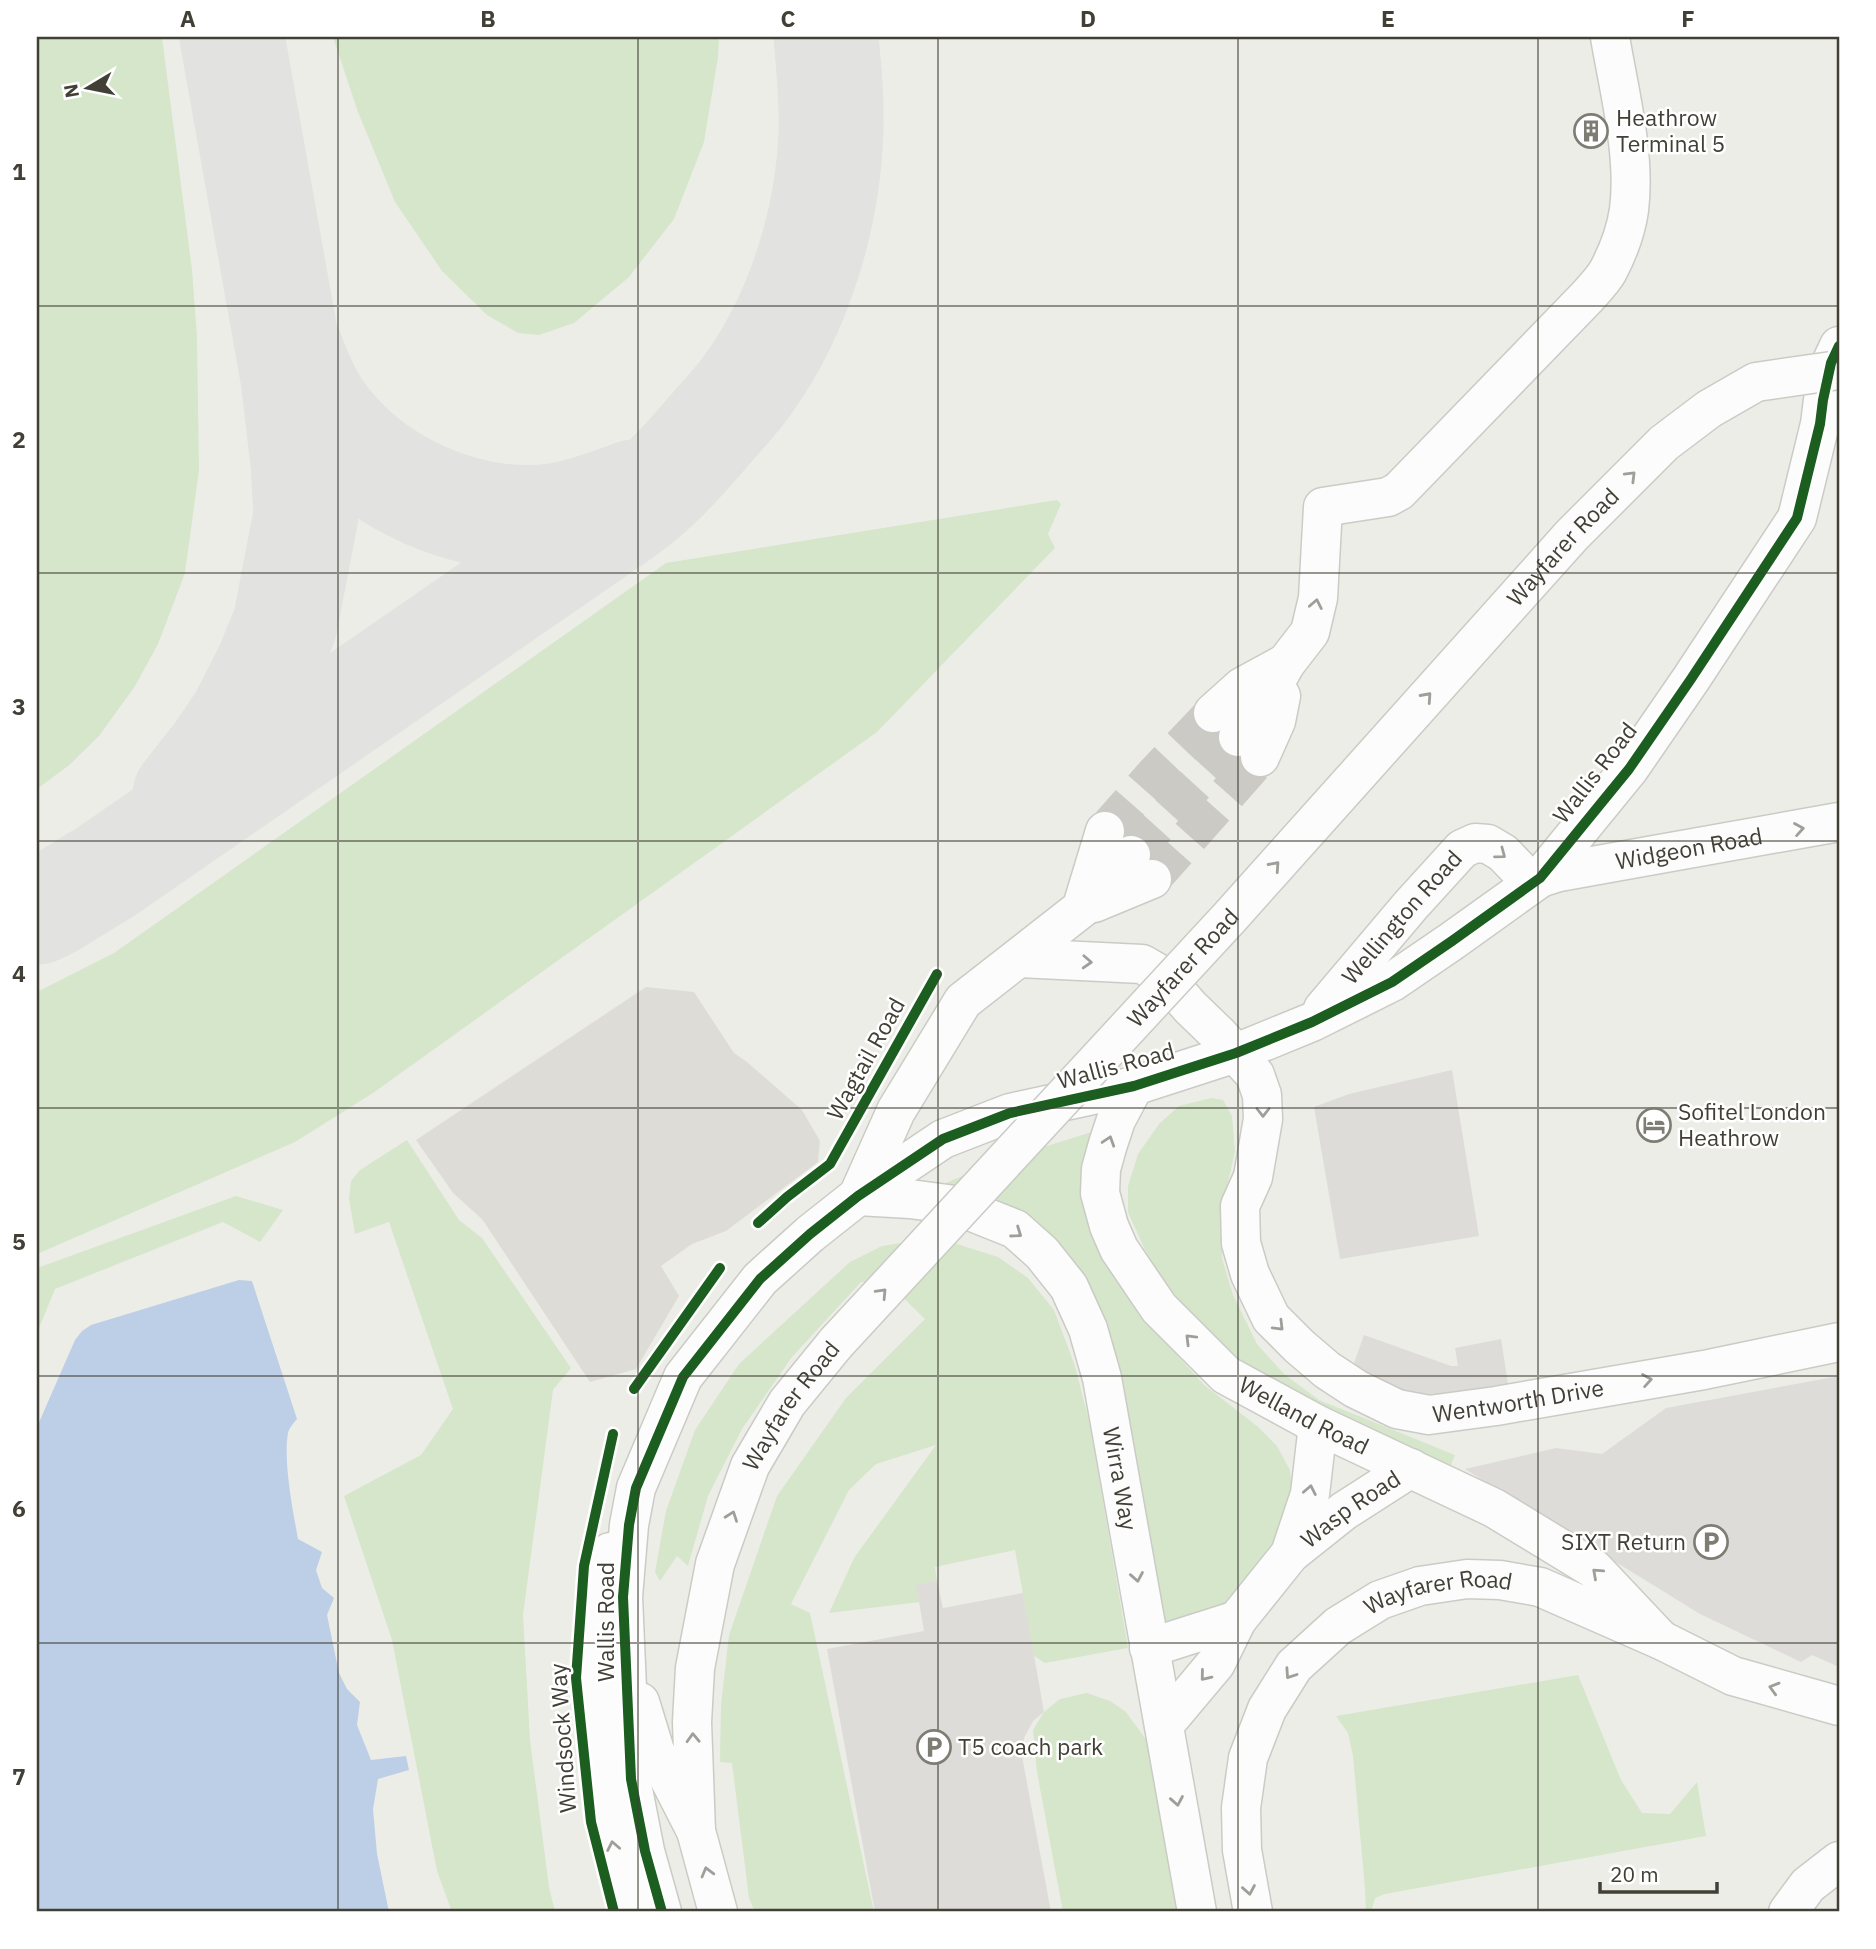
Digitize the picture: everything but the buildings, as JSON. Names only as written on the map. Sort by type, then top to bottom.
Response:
[{"type":"street","points":[[1237,736],[1262,706],[1286,663],[1310,632],[1318,598],[1324,507],[1377,500],[1399,491],[1587,297],[1606,274],[1623,238],[1629,209],[1630,172],[1610,37]]},
{"type":"street","name":"Wallis Road","points":[[662,1912],[645,1851],[631,1779],[623,1597],[629,1525],[636,1488],[683,1377],[760,1279],[858,1196],[943,1139],[1010,1114],[1134,1086],[1236,1053],[1312,1022],[1392,982],[1536,881],[1629,769],[1797,518],[1831,363],[1839,346]]},
{"type":"street","name":"Wayfarer Road","points":[[696,1831],[692,1722],[695,1668],[715,1564],[750,1466],[787,1403],[836,1343],[1230,917],[1572,535],[1664,443],[1709,409],[1756,382],[1839,370]]},
{"type":"street","points":[[1812,458],[1839,421]]},
{"type":"street","name":"Widgeon Road","points":[[1536,881],[1559,872],[1839,822]]},
{"type":"street","name":"Wellington Road","points":[[1312,1022],[1462,849],[1475,843],[1488,845],[1503,853],[1536,881]]},
{"type":"street","points":[[858,1196],[896,1111],[963,1001],[1082,908],[1129,855],[1082,908]]},
{"type":"street","points":[[1018,958],[1142,964],[1163,976],[1236,1053]]},
{"type":"street","name":"Wentworth Drive","points":[[1236,1053],[1255,1075],[1262,1095],[1263,1119],[1253,1177],[1240,1206],[1241,1243],[1250,1275],[1270,1318],[1327,1370],[1356,1389],[1396,1409],[1429,1415],[1496,1406],[1704,1370],[1839,1342]]},
{"type":"street","name":"Welland Road","points":[[1134,1086],[1116,1119],[1101,1169],[1100,1194],[1119,1249],[1152,1300],[1226,1375],[1318,1424],[1494,1508],[1594,1569],[1661,1640]]},
{"type":"street","name":"Wirra Way","points":[[858,1196],[955,1205],[1015,1229],[1042,1252],[1069,1287],[1088,1329],[1102,1378],[1197,1912]]},
{"type":"street","name":"Wasp Road","points":[[1290,1554],[1310,1494],[1318,1424]]},
{"type":"street","name":"Wasp Road","points":[[1164,1725],[1216,1663],[1237,1620],[1290,1554],[1344,1511],[1411,1468]]},
{"type":"street","name":"Windsock Way","points":[[629,1525],[611,1547],[595,1606],[593,1628],[594,1704],[601,1787],[630,1912]]},
{"type":"street","name":"Wayfarer Road","points":[[1253,1912],[1242,1850],[1241,1808],[1248,1758],[1267,1709],[1294,1666],[1338,1626],[1380,1600],[1420,1586],[1467,1579],[1540,1587],[1661,1640],[1733,1676],[1839,1706]]},
{"type":"street","points":[[1149,1648],[1237,1620]]},
{"type":"street","name":"Wayfarer Road","points":[[625,1657],[655,1751],[696,1831],[718,1912]]},
{"type":"street","points":[[1788,1912],[1808,1885],[1839,1861]]},
{"type":"shaded area","points":[[646,987],[694,992],[734,1053],[802,1110],[820,1141],[818,1162],[726,1231],[692,1244],[661,1266],[679,1296],[636,1369],[590,1382],[482,1219],[453,1193],[416,1140]]},
{"type":"shaded area","points":[[1452,1070],[1479,1236],[1340,1259],[1314,1107],[1349,1094]]},
{"type":"shaded area","points":[[1364,1335],[1451,1366],[1458,1366],[1455,1348],[1501,1339],[1511,1403],[1496,1406],[1347,1383]]},
{"type":"shaded area","name":"SIXT Return","points":[[1839,1376],[1839,1667],[1812,1655],[1801,1662],[1700,1614],[1465,1469],[1556,1448],[1602,1454],[1666,1408]]},
{"type":"shaded area","name":"T5 coach park","points":[[937,1581],[943,1608],[1023,1593],[1044,1712],[1033,1721],[1024,1738],[1022,1756],[1051,1912],[875,1912],[827,1649],[924,1631],[916,1584]]},
{"type":"green space","points":[[37,37],[162,37],[192,270],[197,337],[199,470],[185,573],[158,644],[135,686],[99,736],[68,766],[37,789]]},
{"type":"green space","points":[[333,37],[719,37],[704,142],[674,219],[629,277],[574,323],[539,335],[518,333],[487,315],[442,271],[395,202],[358,112]]},
{"type":"green space","points":[[1057,500],[1061,504],[1048,534],[1055,548],[877,732],[373,1093],[295,1142],[37,1254],[37,992],[114,953],[666,563]]},
{"type":"green space","points":[[1211,1098],[1223,1100],[1232,1116],[1235,1151],[1222,1210],[1222,1258],[1233,1295],[1257,1344],[1284,1374],[1319,1400],[1455,1455],[1445,1479],[1312,1417],[1221,1347],[1161,1277],[1128,1212],[1128,1186],[1138,1154],[1159,1124],[1179,1106]]},
{"type":"green space","points":[[1095,1131],[1161,1337],[1204,1385],[1257,1426],[1277,1446],[1290,1470],[1293,1500],[1285,1526],[1262,1561],[1221,1610],[1163,1641],[1099,1313],[936,1187],[996,1162]]},
{"type":"green space","points":[[407,1140],[459,1220],[482,1238],[571,1368],[553,1390],[523,1615],[530,1740],[549,1887],[555,1912],[452,1912],[437,1871],[392,1640],[344,1496],[421,1455],[453,1409],[389,1222],[355,1234],[349,1199],[351,1181],[360,1170]]},
{"type":"green space","points":[[236,1196],[283,1210],[260,1242],[223,1222],[55,1289],[37,1333],[37,1268]]},
{"type":"green space","points":[[921,1240],[957,1244],[998,1257],[1028,1278],[1054,1310],[1075,1366],[1090,1425],[1128,1648],[1045,1663],[1034,1656],[1015,1550],[935,1567],[937,1581],[917,1584],[920,1602],[829,1613],[854,1558],[936,1445],[876,1464],[849,1490],[791,1604],[810,1613],[874,1912],[755,1912],[749,1898],[732,1763],[720,1762],[721,1705],[729,1635],[777,1496],[846,1398],[925,1319],[886,1281],[861,1282],[792,1357],[742,1429],[708,1496],[688,1566],[677,1556],[660,1581],[655,1572],[666,1511],[695,1430],[739,1364],[850,1262],[882,1246]]},
{"type":"green space","points":[[1578,1675],[1621,1780],[1642,1813],[1670,1814],[1697,1782],[1706,1836],[1385,1894],[1375,1898],[1371,1912],[1366,1912],[1353,1756],[1348,1733],[1336,1716]]},
{"type":"green space","points":[[1087,1693],[1110,1701],[1126,1712],[1147,1741],[1179,1912],[1063,1912],[1037,1772],[1033,1730],[1044,1712],[1060,1699]]},
{"type":"water","points":[[239,1280],[252,1281],[297,1419],[288,1433],[287,1457],[298,1539],[322,1552],[316,1570],[322,1588],[334,1598],[327,1615],[339,1673],[347,1689],[360,1702],[357,1725],[371,1760],[406,1756],[409,1770],[378,1779],[373,1809],[377,1854],[389,1912],[37,1912],[37,1427],[75,1340],[82,1331],[91,1325]]},
{"type":"taxiway","points":[[185,795],[241,719],[268,666],[285,624],[306,515],[293,378],[232,37]]},
{"type":"taxiway","points":[[37,912],[107,871],[620,517],[657,487],[687,456],[739,396],[767,356],[808,264],[829,166],[831,109],[826,37]]},
{"type":"taxiway","points":[[292,353],[313,400],[344,440],[368,461],[425,495],[456,507],[521,517],[574,512],[634,492]]},
{"type":"tunnel","points":[[1105,831],[1213,713]]},
{"type":"tunnel","points":[[1131,855],[1238,737]]},
{"type":"tunnel","points":[[1152,879],[1260,757]]},
{"type":"cycle path","points":[[662,1912],[645,1851],[631,1779],[623,1597],[629,1525],[636,1488],[683,1377],[760,1279],[858,1196],[943,1139],[1010,1113],[1134,1086],[1236,1053],[1312,1022],[1392,982],[1540,878],[1629,769],[1797,518],[1820,424],[1831,363],[1839,346]]},
{"type":"cycle path","name":"Wagtail Road","points":[[758,1223],[830,1164],[937,974]]},
{"type":"cycle path","points":[[634,1389],[720,1268]]},
{"type":"cycle path","points":[[613,1434],[584,1566],[576,1678],[591,1822],[614,1912]]},
{"type":"place","name":"Heathrow Terminal 5","points":[[1591,131]]},
{"type":"place","name":"Sofitel London Heathrow","points":[[1654,1125]]},
{"type":"place","name":"SIXT Return","points":[[1711,1542]]},
{"type":"place","name":"T5 coach park","points":[[934,1747]]}]
